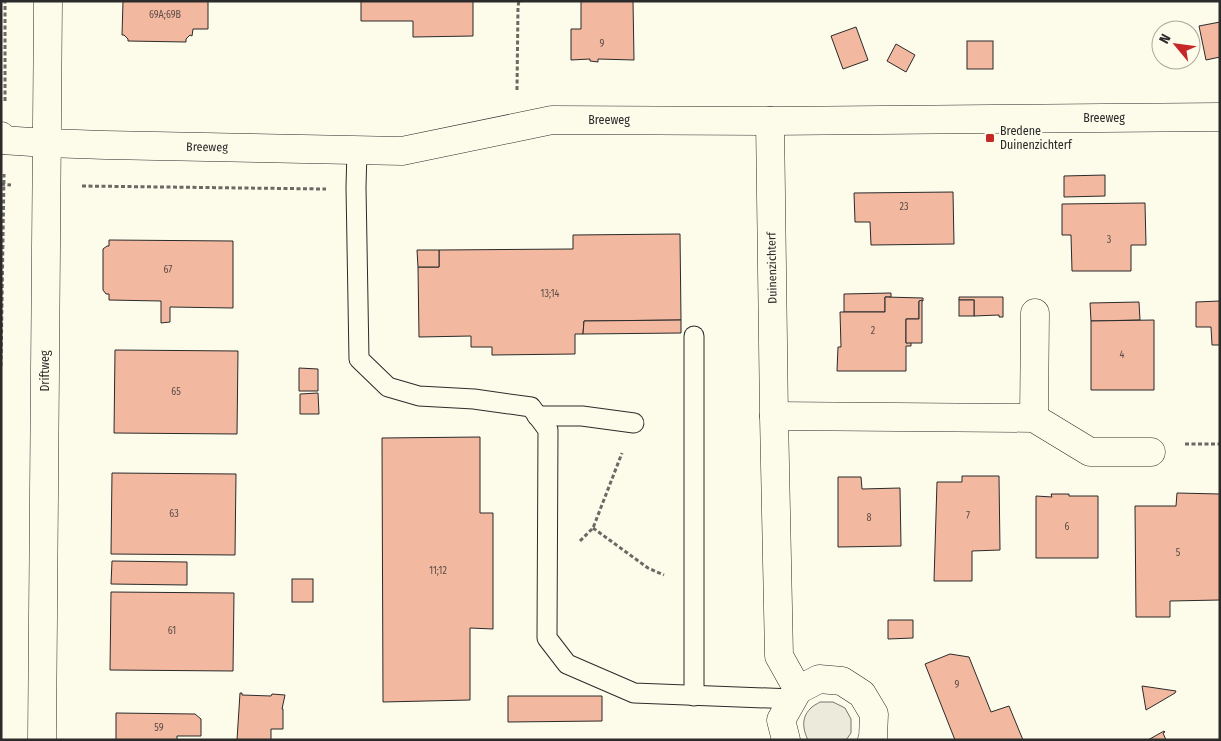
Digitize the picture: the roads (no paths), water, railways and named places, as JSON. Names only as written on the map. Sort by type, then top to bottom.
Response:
[{"type":"street","name":"Driftweg","points":[[42,740],[48,1]]},
{"type":"street","name":"Breeweg","points":[[2,139],[47,143],[402,150],[552,120],[770,121],[1220,117]]},
{"type":"street","name":"Duinenzichterf","points":[[770,121],[779,656],[796,694]]},
{"type":"street","points":[[1034,418],[1035,313]]},
{"type":"street","points":[[774,416],[1034,418],[1090,452],[1151,452]]},
{"type":"street","points":[[786,740],[781,720],[796,694],[819,679],[842,681],[862,694],[874,714],[872,740]]},
{"type":"lane","points":[[357,150],[359,359],[388,387],[419,396],[474,399],[531,407],[548,430],[547,638],[567,664],[634,693],[694,696],[796,694]]},
{"type":"lane","points":[[694,336],[694,696]]},
{"type":"lane","points":[[537,416],[582,416],[634,423]]},
{"type":"place","name":"Bredene Duinenzichterf","points":[[990,138]]}]
